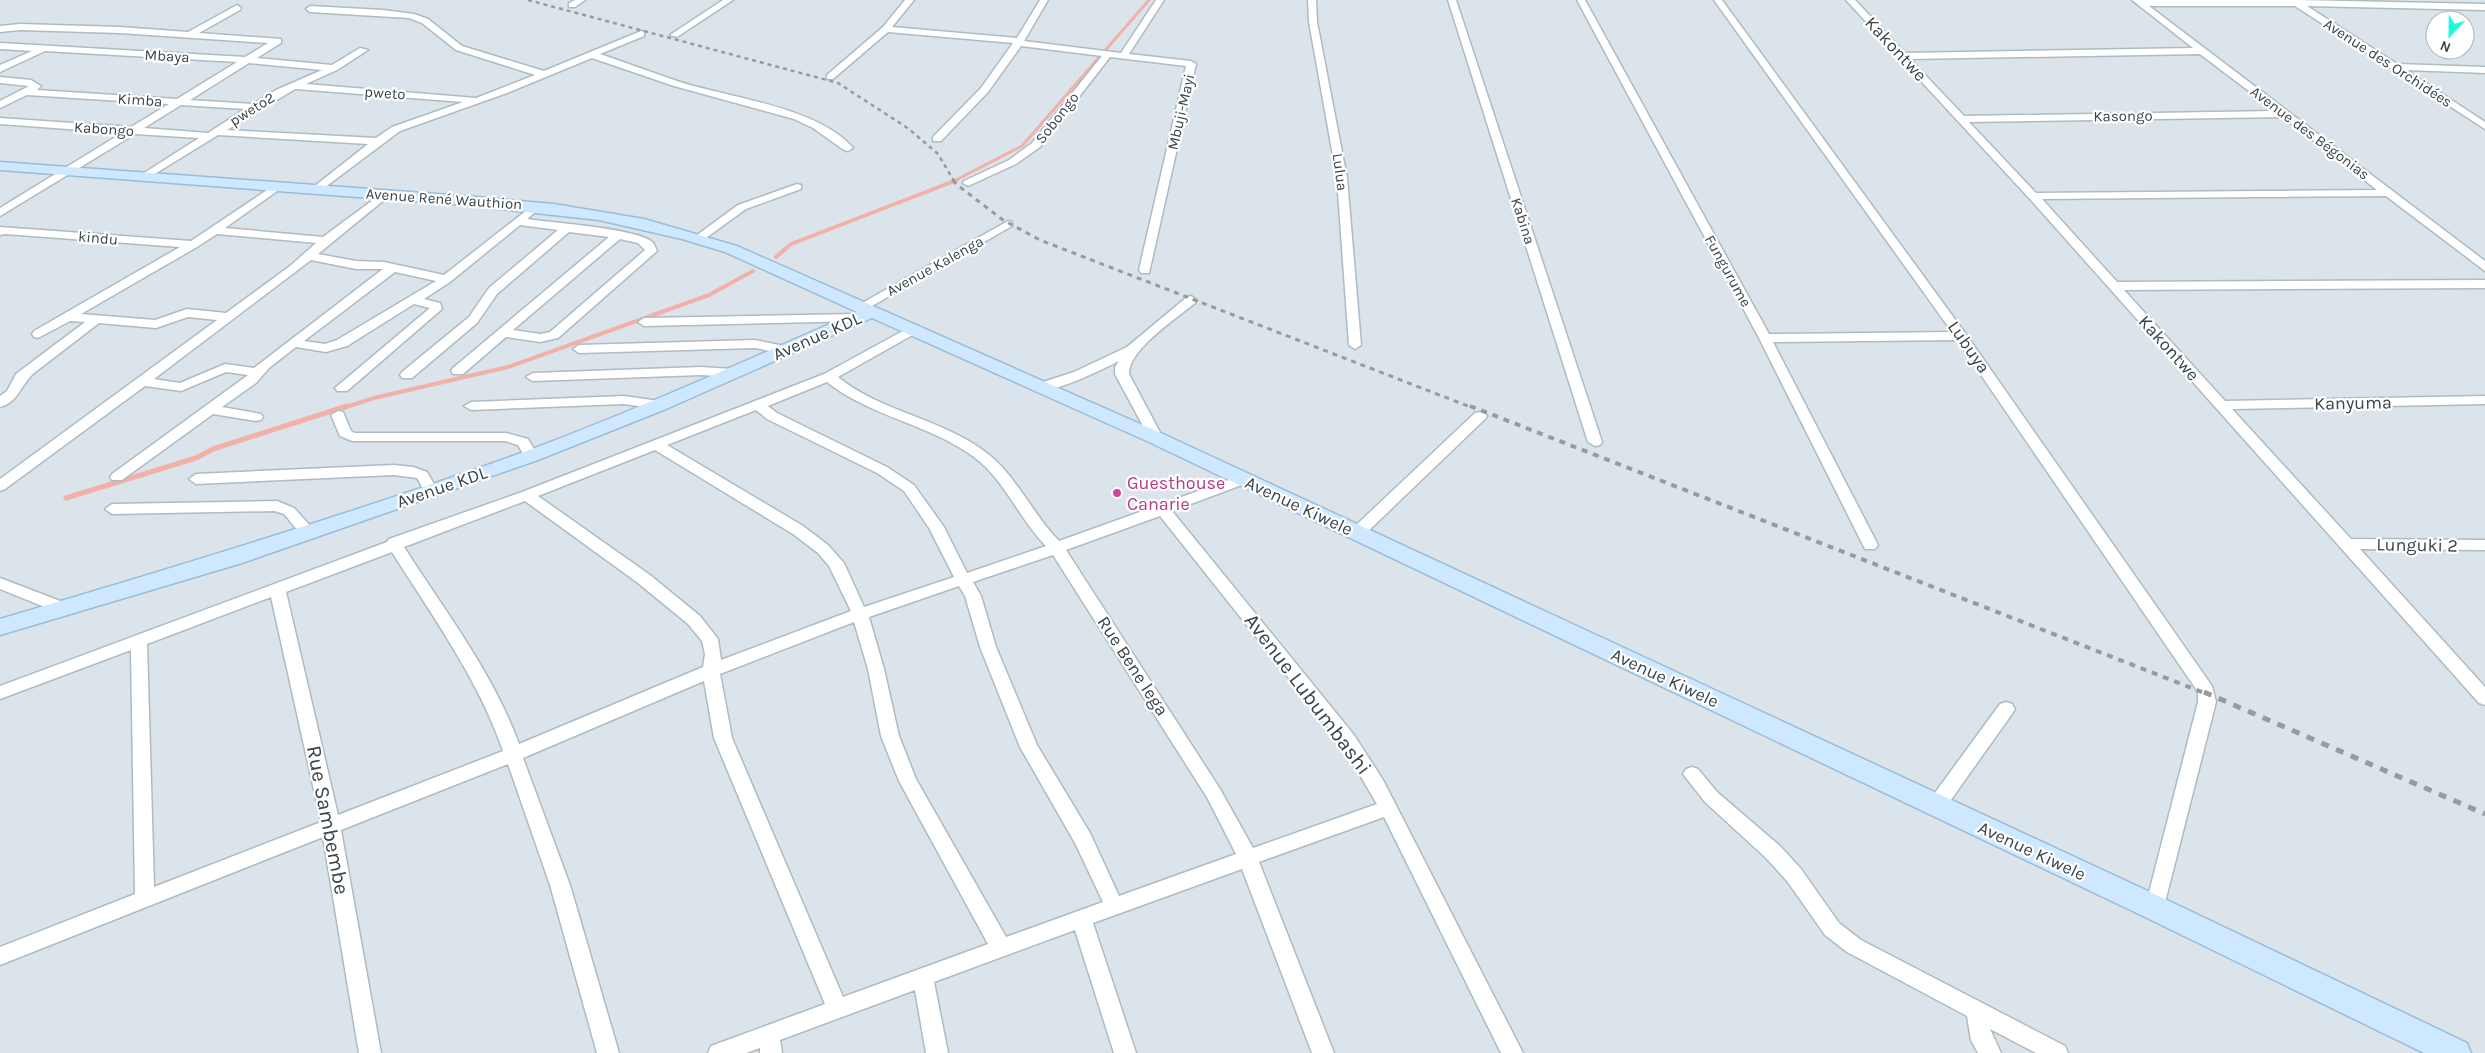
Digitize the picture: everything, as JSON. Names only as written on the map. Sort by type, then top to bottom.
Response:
[{"type":"street","points":[[572,5],[581,0]]},
{"type":"street","points":[[674,34],[729,0]]},
{"type":"street","points":[[830,77],[886,29],[910,0]]},
{"type":"street","points":[[937,139],[984,93],[1019,42],[1044,0]]},
{"type":"street","points":[[1124,56],[1127,48],[1160,0]]},
{"type":"street","name":"Lulua","points":[[1312,0],[1313,22],[1342,178],[1354,345]]},
{"type":"street","name":"Kabina","points":[[1452,0],[1595,442]]},
{"type":"street","name":"Fungurume","points":[[1581,0],[1765,338],[1870,545]]},
{"type":"street","name":"Lubuya","points":[[1718,0],[1961,336],[2206,691],[2207,702],[2154,908]]},
{"type":"street","name":"Kakontwe","points":[[1850,0],[2033,196],[2485,698]]},
{"type":"street","points":[[2135,1],[2155,4],[2294,1],[2485,7]]},
{"type":"street","name":"Avenue des Bégonias","points":[[2135,1],[2482,262]]},
{"type":"street","name":"Avenue des Orchidées","points":[[2294,1],[2485,126]]},
{"type":"street","points":[[189,35],[237,8]]},
{"type":"street","points":[[310,9],[416,17],[434,28],[450,44],[543,74]]},
{"type":"street","points":[[0,29],[26,27],[103,30],[278,41],[0,213]]},
{"type":"street","name":"Mbuji-Mayi","points":[[886,29],[1019,42],[1186,63],[1192,66],[1145,270]]},
{"type":"street","points":[[61,51],[103,30]]},
{"type":"street","points":[[316,189],[378,141],[396,130],[479,100],[641,34]]},
{"type":"street","name":"Mbaya","points":[[0,46],[61,51],[246,60],[334,68]]},
{"type":"street","points":[[0,70],[42,49]]},
{"type":"street","name":"pweto2","points":[[145,177],[255,107],[292,86],[334,68],[363,50]]},
{"type":"street","points":[[1902,56],[2201,51]]},
{"type":"street","points":[[591,54],[683,86],[798,117],[817,126],[848,148]]},
{"type":"street","name":"Sobongo","points":[[968,183],[1026,155],[1108,54]]},
{"type":"street","points":[[2393,67],[2485,70]]},
{"type":"street","points":[[0,80],[34,84],[36,86],[0,105]]},
{"type":"street","name":"pweto","points":[[292,86],[479,100]]},
{"type":"street","name":"Kimba","points":[[25,92],[255,107]]},
{"type":"street","name":"Kasongo","points":[[1962,119],[2285,114]]},
{"type":"street","name":"Kabongo","points":[[0,122],[131,131],[378,141]]},
{"type":"street","name":"Avenue René Wauthion","points":[[0,166],[536,206],[611,217],[700,238],[731,249],[863,312]]},
{"type":"street","points":[[38,334],[193,244],[276,186]]},
{"type":"street","points":[[700,238],[742,208],[797,187]]},
{"type":"street","points":[[2033,196],[2390,193]]},
{"type":"street","points":[[0,486],[310,256],[385,194]]},
{"type":"street","points":[[293,343],[322,348],[336,346],[446,279],[536,206]]},
{"type":"street","points":[[505,333],[540,338],[554,335],[651,251],[649,246],[642,241],[618,235],[518,221]]},
{"type":"street","name":"Avenue Kalenga","points":[[863,312],[1008,224]]},
{"type":"street","points":[[407,375],[473,320],[493,291],[568,227]]},
{"type":"street","points":[[214,230],[326,241]]},
{"type":"street","name":"kindu","points":[[1,231],[193,244]]},
{"type":"street","points":[[458,371],[618,235]]},
{"type":"street","points":[[310,256],[356,265],[392,268],[446,279]]},
{"type":"street","points":[[117,477],[210,409],[258,372],[264,365],[392,268]]},
{"type":"street","points":[[2113,286],[2485,284]]},
{"type":"street","points":[[342,388],[436,309],[436,306],[411,300]]},
{"type":"street","points":[[1042,387],[1079,375],[1132,350],[1191,300]]},
{"type":"street","points":[[644,322],[863,312]]},
{"type":"street","name":"Avenue Kiwele","points":[[863,312],[912,330],[1156,438],[2154,908],[2456,1053]]},
{"type":"street","name":"Avenue KDL","points":[[0,627],[225,561],[309,534],[531,456],[659,406],[863,312]]},
{"type":"street","points":[[68,317],[156,324],[187,313],[228,317]]},
{"type":"street","points":[[0,403],[13,393],[21,377],[29,370],[97,320]]},
{"type":"street","points":[[0,693],[394,543],[527,495],[829,377],[912,330]]},
{"type":"street","points":[[1765,338],[1961,336]]},
{"type":"street","points":[[579,349],[756,344],[784,350]]},
{"type":"street","points":[[1132,350],[1122,367],[1122,374],[1156,438]]},
{"type":"street","points":[[141,381],[181,387],[225,368],[258,372]]},
{"type":"street","points":[[533,377],[694,371],[733,373]]},
{"type":"street","name":"Rue Bene lega","points":[[829,377],[848,392],[924,426],[980,454],[992,466],[1047,538],[1057,548],[1214,794],[1248,858],[1323,1053]]},
{"type":"street","points":[[471,406],[624,400],[659,406]]},
{"type":"street","name":"Kanyuma","points":[[2221,405],[2485,400]]},
{"type":"street","points":[[758,405],[772,416],[875,466],[909,488],[936,527],[973,596],[988,647],[1029,747],[1083,839],[1115,908]]},
{"type":"street","points":[[210,409],[256,417]]},
{"type":"street","points":[[338,415],[338,421],[345,434],[352,437],[506,438],[523,442],[531,456]]},
{"type":"street","points":[[1357,533],[1480,416]]},
{"type":"street","points":[[655,444],[798,530],[823,549],[836,563],[860,614],[876,669],[890,736],[908,781],[1001,948]]},
{"type":"street","points":[[196,479],[394,470],[424,475],[428,479],[431,491]]},
{"type":"street","points":[[0,956],[514,754],[753,653],[860,614],[1057,548],[1242,480]]},
{"type":"street","points":[[527,495],[644,579],[703,629],[710,639],[712,654],[710,671],[724,738],[838,1009]]},
{"type":"street","points":[[112,510],[278,506],[289,511],[309,534]]},
{"type":"street","name":"Avenue Lubumbashi","points":[[1163,510],[1348,740],[1389,807],[1512,1053]]},
{"type":"street","points":[[394,543],[480,678],[499,714],[560,885],[608,1053]]},
{"type":"street","name":"Lunguki 2","points":[[2348,544],[2485,545]]},
{"type":"street","points":[[0,582],[62,608]]},
{"type":"street","name":"Rue Sambembe","points":[[277,589],[331,826],[370,1053]]},
{"type":"street","points":[[139,640],[144,900]]},
{"type":"street","points":[[1936,806],[2006,709]]},
{"type":"street","points":[[1692,774],[1711,797],[1773,852],[1794,875],[1832,929],[1854,946],[2057,1053]]},
{"type":"street","points":[[719,1053],[770,1044],[838,1009],[1389,807]]},
{"type":"street","points":[[1082,919],[1125,1053]]},
{"type":"street","points":[[923,977],[937,1053]]},
{"type":"street","points":[[1976,1011],[1982,1040],[1990,1053]]},
{"type":"shaded area","points":[[0,0],[2485,0],[2485,1053],[0,1053]]},
{"type":"waterway","points":[[954,181],[1022,146],[1149,0]]},
{"type":"waterway","points":[[776,257],[791,244],[957,180]]},
{"type":"waterway","points":[[343,408],[374,398],[508,367],[709,295],[753,271]]},
{"type":"waterway","points":[[66,498],[196,458],[213,449],[347,406]]},
{"type":"railway","points":[[528,0],[838,83],[909,129],[938,154],[954,181]]},
{"type":"railway","points":[[953,180],[1003,220],[1040,240],[1473,408]]},
{"type":"railway","points":[[1470,406],[2207,694]]},
{"type":"railway","points":[[2204,692],[2485,814]]},
{"type":"place","name":"Guesthouse Canarie","points":[[1117,493]]}]
